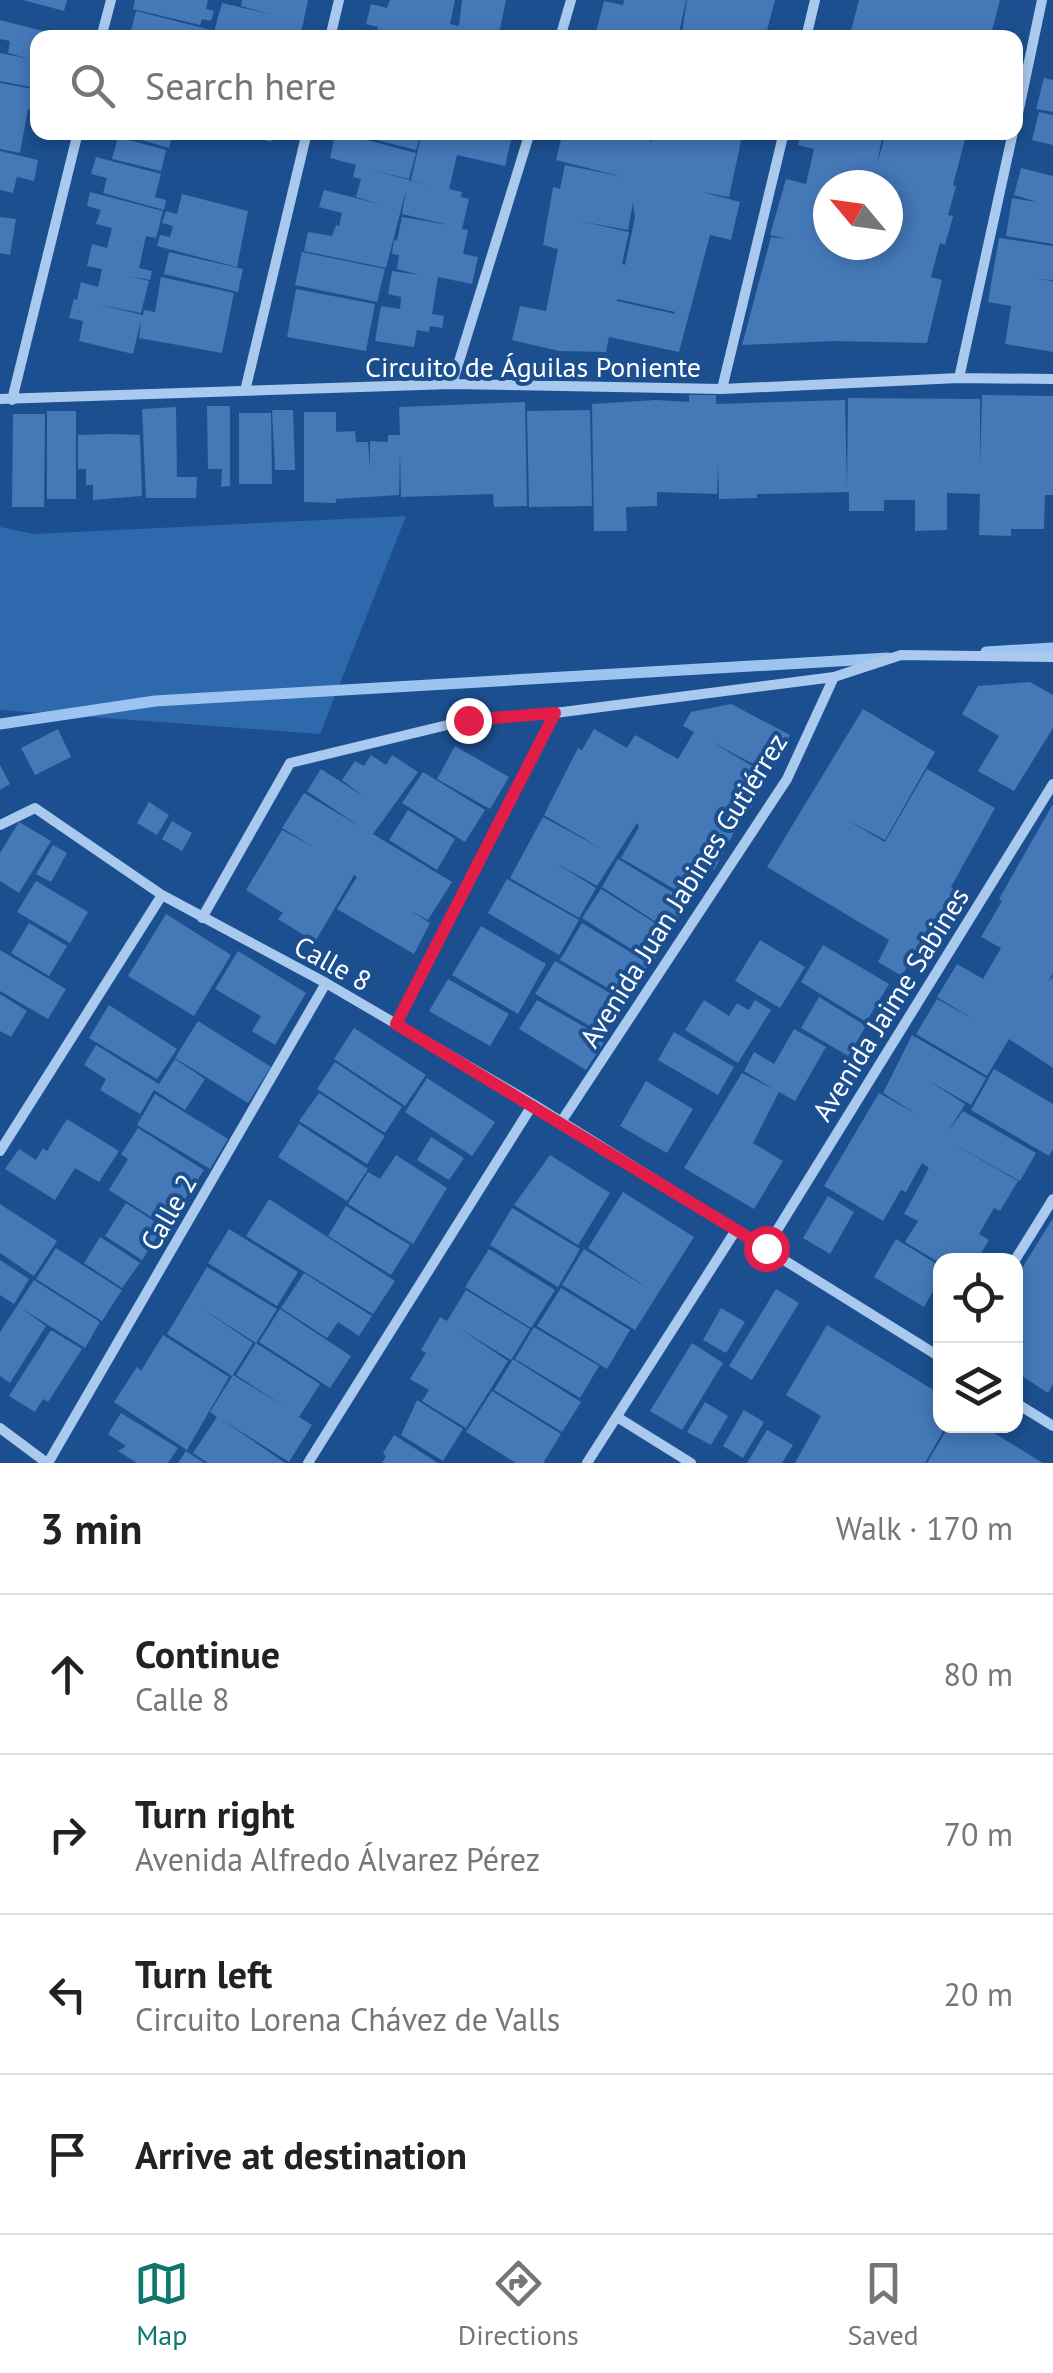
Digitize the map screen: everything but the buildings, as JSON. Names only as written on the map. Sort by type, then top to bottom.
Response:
[{"type":"street","points":[[103,30],[110,0]]},
{"type":"street","points":[[332,30],[339,0]]},
{"type":"street","points":[[562,30],[571,0]]},
{"type":"street","points":[[808,30],[815,0]]},
{"type":"street","points":[[1023,90],[1042,0]]},
{"type":"street","points":[[6,399],[76,140]]},
{"type":"street","points":[[244,391],[305,140]]},
{"type":"street","points":[[452,384],[528,140]]},
{"type":"street","points":[[722,390],[782,140]]},
{"type":"street","points":[[960,378],[1011,140]]},
{"type":"street","name":"Circuito de Águilas Poniente","points":[[6,399],[452,384],[722,390],[960,378],[1053,379]]},
{"type":"street","points":[[202,918],[290,763],[468,720],[555,713],[834,677],[901,655],[1053,658]]},
{"type":"street","name":"Avenida Juan Jabines Gutiérrez","points":[[561,1122],[787,778],[834,677]]},
{"type":"street","points":[[396,1024],[555,713]]},
{"type":"street","name":"Avenida Jaime Sabines","points":[[766,1248],[1053,784]]},
{"type":"street","name":"Calle 8","points":[[0,825],[35,808],[162,895],[533,1104],[933,1353]]},
{"type":"street","points":[[0,1151],[162,895]]},
{"type":"street","name":"Calle 2","points":[[48,1463],[326,984]]},
{"type":"street","points":[[308,1463],[533,1104]]},
{"type":"street","points":[[1019,1253],[1053,1199]]},
{"type":"street","points":[[587,1463],[736,1230]]},
{"type":"street","points":[[1023,1407],[1053,1426]]},
{"type":"street","points":[[617,1416],[692,1463]]},
{"type":"street","points":[[0,1428],[48,1463]]},
{"type":"shaded area","points":[[406,516],[320,734],[0,710],[0,527],[34,534]]},
{"type":"waterway","points":[[986,652],[1053,648]]},
{"type":"waterway","points":[[0,724],[155,701],[888,658]]},
{"type":"route","points":[[468,720],[555,713],[396,1024],[766,1248]]}]
